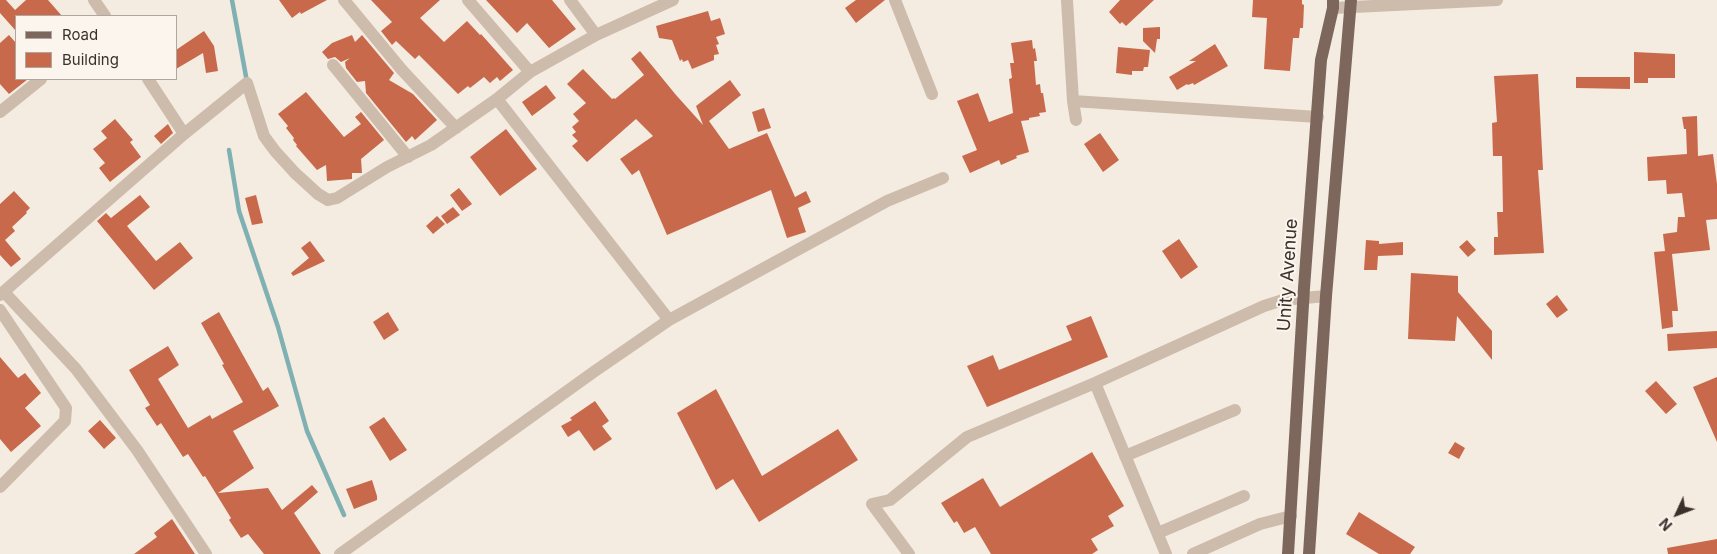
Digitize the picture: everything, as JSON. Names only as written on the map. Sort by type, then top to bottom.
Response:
[{"type":"main road","points":[[1309,554],[1326,296],[1351,3]]},
{"type":"main road","name":"Unity Avenue","points":[[1288,554],[1304,298],[1318,117],[1320,60],[1333,4]]},
{"type":"street","points":[[94,0],[104,15]]},
{"type":"street","points":[[344,0],[402,70],[456,128]]},
{"type":"street","points":[[468,0],[530,72]]},
{"type":"street","points":[[570,0],[596,35]]},
{"type":"street","points":[[206,554],[137,450],[76,369],[2,294],[184,134],[247,83],[264,136],[295,174],[328,200],[337,198],[387,167],[431,145],[497,99],[530,72],[596,35],[673,0]]},
{"type":"street","points":[[895,0],[932,94]]},
{"type":"street","points":[[1067,0],[1073,101],[1076,120]]},
{"type":"street","points":[[1333,4],[1497,0]]},
{"type":"street","points":[[332,65],[408,157]]},
{"type":"street","points":[[0,112],[41,80]]},
{"type":"street","points":[[149,80],[184,134]]},
{"type":"street","points":[[497,99],[669,320]]},
{"type":"street","points":[[1073,101],[1318,117]]},
{"type":"street","points":[[340,554],[669,320],[887,201],[943,178]]},
{"type":"street","points":[[909,554],[872,504],[890,500],[967,437],[1095,383],[1264,306],[1283,300],[1326,296]]},
{"type":"street","points":[[0,310],[66,408],[65,420],[0,487]]},
{"type":"street","points":[[1095,383],[1166,554]]},
{"type":"street","points":[[1125,456],[1235,410]]},
{"type":"street","points":[[1158,533],[1244,496]]},
{"type":"street","points":[[1192,554],[1260,524],[1291,516]]},
{"type":"building","points":[[0,0],[6,0],[15,10],[26,0],[48,0],[61,15],[15,15],[15,30],[0,13]]},
{"type":"building","points":[[279,0],[327,0],[301,14],[300,12],[292,18]]},
{"type":"building","points":[[371,0],[440,0],[420,18],[444,42],[467,21],[513,70],[500,81],[497,77],[490,83],[484,77],[470,88],[468,86],[458,94],[419,55],[415,59],[396,41],[392,45],[381,31],[392,22]]},
{"type":"building","points":[[486,0],[552,0],[576,29],[549,48],[527,23],[517,33]]},
{"type":"building","points":[[856,0],[885,0],[856,23],[845,8]]},
{"type":"building","points":[[1120,0],[1154,0],[1126,26],[1122,22],[1120,24],[1109,12]]},
{"type":"building","points":[[1253,0],[1302,0],[1304,5],[1303,28],[1300,28],[1299,38],[1293,38],[1290,71],[1264,69],[1267,18],[1252,17]]},
{"type":"building","points":[[708,11],[711,21],[720,18],[725,34],[716,37],[719,44],[716,45],[719,54],[714,55],[714,60],[692,69],[688,60],[683,62],[682,59],[680,61],[672,40],[659,38],[656,26]]},
{"type":"building","points":[[1160,27],[1160,39],[1157,39],[1155,53],[1143,41],[1143,28]]},
{"type":"building","points":[[204,31],[214,46],[218,71],[206,73],[203,53],[178,68],[178,49]]},
{"type":"building","points":[[9,35],[15,42],[15,80],[27,80],[9,94],[0,84],[0,43]]},
{"type":"building","points":[[352,35],[355,42],[362,35],[394,73],[389,80],[413,94],[437,120],[415,140],[412,136],[406,142],[366,93],[365,81],[357,82],[346,68],[345,62],[350,58],[341,62],[335,57],[328,59],[322,52],[332,43]]},
{"type":"building","points":[[1032,40],[1037,61],[1034,61],[1036,85],[1040,84],[1046,112],[1039,113],[1040,116],[1029,118],[1029,120],[1021,121],[1029,152],[1016,156],[1017,158],[1001,165],[999,160],[970,173],[962,156],[977,150],[957,101],[978,93],[989,122],[1013,113],[1009,79],[1012,78],[1010,63],[1014,63],[1011,43]]},
{"type":"building","points":[[1215,44],[1228,66],[1194,85],[1193,83],[1187,84],[1177,90],[1169,77],[1196,61],[1189,61]]},
{"type":"building","points":[[1118,47],[1150,50],[1148,67],[1144,67],[1143,71],[1132,71],[1132,75],[1116,73]]},
{"type":"building","points":[[640,51],[703,125],[696,106],[730,80],[741,95],[709,121],[729,149],[767,133],[795,197],[806,191],[811,202],[798,208],[806,232],[787,238],[771,190],[667,235],[639,170],[632,175],[620,159],[653,136],[636,119],[587,162],[572,146],[578,141],[572,135],[576,132],[572,127],[579,121],[573,114],[586,103],[567,84],[583,69],[612,99],[615,99],[644,75],[631,59]]},
{"type":"building","points":[[1634,52],[1675,54],[1675,78],[1648,78],[1648,83],[1634,83]]},
{"type":"building","points":[[1538,74],[1543,170],[1538,170],[1544,253],[1494,255],[1494,237],[1498,237],[1497,212],[1503,212],[1502,156],[1493,156],[1492,123],[1497,122],[1494,76]]},
{"type":"building","points":[[1576,77],[1630,77],[1630,89],[1576,88]]},
{"type":"building","points":[[546,85],[556,98],[532,116],[522,102]]},
{"type":"building","points":[[306,92],[344,137],[361,124],[355,117],[361,112],[384,140],[361,159],[362,173],[352,173],[352,179],[327,181],[326,165],[317,170],[296,146],[294,138],[286,128],[288,126],[278,114]]},
{"type":"building","points":[[764,108],[771,128],[758,132],[752,112]]},
{"type":"building","points":[[1697,116],[1698,156],[1713,154],[1717,184],[1717,219],[1706,220],[1710,250],[1672,254],[1678,311],[1672,311],[1673,327],[1662,329],[1654,252],[1665,251],[1663,234],[1677,232],[1678,217],[1685,217],[1682,193],[1667,194],[1666,180],[1648,181],[1647,157],[1687,154],[1686,129],[1684,129],[1682,117]]},
{"type":"building","points":[[115,119],[133,140],[130,142],[141,157],[110,182],[99,168],[105,163],[93,149],[107,138],[101,131]]},
{"type":"building","points":[[168,124],[173,133],[161,144],[154,136]]},
{"type":"building","points":[[506,129],[537,169],[500,196],[470,157]]},
{"type":"building","points":[[1100,133],[1119,160],[1103,172],[1084,144]]},
{"type":"building","points":[[459,188],[472,204],[462,211],[450,195]]},
{"type":"building","points":[[14,191],[30,208],[12,227],[15,231],[5,240],[21,259],[11,267],[0,255],[0,204]]},
{"type":"building","points":[[140,195],[150,207],[127,226],[156,261],[180,242],[193,258],[154,290],[97,221],[106,213],[111,218]]},
{"type":"building","points":[[256,195],[263,223],[252,225],[245,198]]},
{"type":"building","points":[[453,207],[460,215],[447,224],[441,216]]},
{"type":"building","points":[[437,216],[445,224],[433,234],[426,226]]},
{"type":"building","points":[[1179,239],[1198,267],[1181,279],[1162,251]]},
{"type":"building","points":[[1366,240],[1379,241],[1379,244],[1403,242],[1403,255],[1378,256],[1377,270],[1364,270]]},
{"type":"building","points":[[1467,240],[1476,250],[1468,257],[1459,247]]},
{"type":"building","points":[[310,241],[325,261],[293,276],[291,273],[309,258],[301,248]]},
{"type":"building","points":[[1411,273],[1458,276],[1458,292],[1492,331],[1492,360],[1457,316],[1455,341],[1408,339]]},
{"type":"building","points":[[1557,295],[1568,310],[1557,318],[1546,304]]},
{"type":"building","points":[[219,312],[263,391],[268,387],[279,406],[233,431],[254,468],[218,493],[268,488],[282,510],[312,485],[318,492],[294,513],[321,554],[264,554],[248,534],[241,538],[205,476],[203,477],[188,454],[183,457],[161,423],[157,426],[145,408],[150,405],[129,370],[168,346],[179,365],[158,379],[188,428],[210,415],[212,419],[243,402],[201,323]]},
{"type":"building","points":[[388,312],[399,330],[384,340],[373,322]]},
{"type":"building","points":[[1091,316],[1108,357],[987,407],[967,366],[993,355],[999,370],[1072,340],[1066,326]]},
{"type":"building","points":[[1717,331],[1717,348],[1668,351],[1667,334]]},
{"type":"building","points":[[0,357],[18,378],[25,373],[41,393],[25,408],[41,426],[11,452],[0,439]]},
{"type":"building","points":[[1717,377],[1717,442],[1693,387]]},
{"type":"building","points":[[1656,381],[1677,404],[1666,414],[1645,391]]},
{"type":"building","points":[[716,389],[762,476],[838,429],[858,460],[759,522],[733,479],[716,490],[677,413]]},
{"type":"building","points":[[595,401],[609,421],[602,426],[612,439],[594,451],[579,430],[568,437],[561,426],[572,420],[570,418]]},
{"type":"building","points":[[384,417],[407,450],[390,461],[369,427]]},
{"type":"building","points":[[100,420],[116,438],[104,449],[88,431]]},
{"type":"building","points":[[1455,442],[1465,448],[1459,459],[1448,453]]},
{"type":"building","points":[[1092,452],[1124,506],[1108,516],[1114,526],[1091,539],[1098,550],[1092,554],[991,554],[975,527],[964,533],[957,521],[954,523],[941,503],[983,478],[1000,507]]},
{"type":"building","points":[[372,480],[377,500],[354,509],[346,489]]},
{"type":"building","points":[[1359,512],[1415,547],[1410,554],[1379,554],[1346,534]]},
{"type":"building","points":[[172,519],[195,554],[134,554],[157,537],[154,533]]},
{"type":"building","points":[[1717,539],[1717,554],[1668,554],[1667,548]]},
{"type":"waterway","points":[[232,0],[247,82]]},
{"type":"waterway","points":[[229,150],[239,211],[278,327],[307,431],[344,515]]}]
